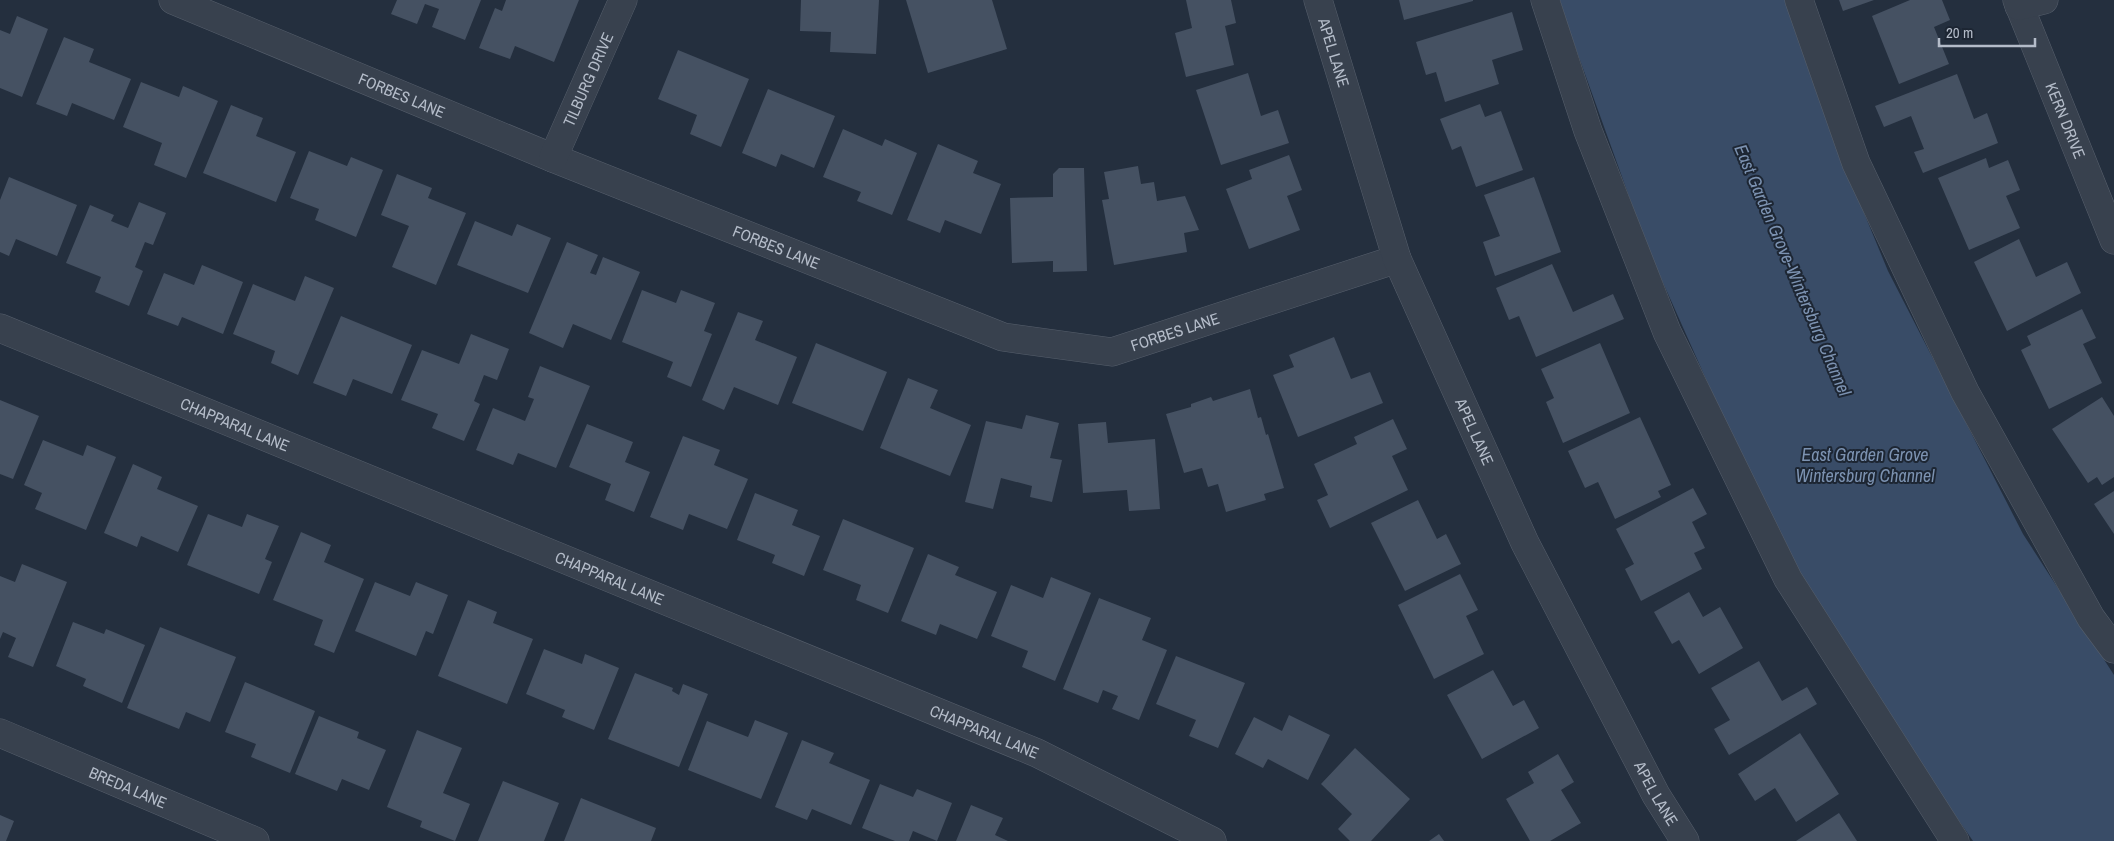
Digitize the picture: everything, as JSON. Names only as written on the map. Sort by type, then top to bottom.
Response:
[{"type":"street","name":"FORBES LANE","points":[[173,0],[553,158],[1003,338],[1112,352],[1397,260]]},
{"type":"street","name":"TILBURG DRIVE","points":[[553,158],[623,0]]},
{"type":"street","name":"APEL LANE","points":[[1318,0],[1397,260],[1525,543],[1656,795],[1686,841]]},
{"type":"street","points":[[1545,0],[1588,131],[1671,341],[1788,579],[1955,841]]},
{"type":"street","points":[[1799,0],[1856,163],[1965,392],[2092,618],[2114,649]]},
{"type":"street","name":"KERN DRIVE","points":[[2027,2],[2114,240]]},
{"type":"street","name":"CHAPPARAL LANE","points":[[0,328],[1037,753],[1212,841]]},
{"type":"street","name":"BREDA LANE","points":[[0,733],[255,841]]},
{"type":"water","name":"East Garden Grove Wintersburg Channel","points":[[1560,0],[1785,0],[1838,150],[1888,271],[2023,534],[2114,675],[2114,841],[1973,841],[1859,676],[1764,509],[1648,249]]},
{"type":"building","points":[[397,0],[481,0],[465,40],[432,27],[439,9],[425,4],[417,24],[391,14]]},
{"type":"building","points":[[506,0],[579,0],[554,62],[515,46],[510,59],[479,48],[495,8],[502,11]]},
{"type":"building","points":[[801,0],[879,0],[876,54],[830,52],[831,32],[800,31]]},
{"type":"building","points":[[906,0],[992,0],[1007,49],[928,73]]},
{"type":"building","points":[[1186,0],[1231,0],[1236,23],[1225,26],[1234,65],[1186,77],[1175,33],[1192,28]]},
{"type":"building","points":[[1399,0],[1473,0],[1473,1],[1404,20]]},
{"type":"building","points":[[1839,0],[1874,0],[1843,11]]},
{"type":"building","points":[[1910,0],[1942,0],[1950,20],[1934,27],[1949,64],[1899,84],[1872,16]]},
{"type":"building","points":[[1512,12],[1523,50],[1492,60],[1499,84],[1445,102],[1436,72],[1426,75],[1416,42]]},
{"type":"building","points":[[17,16],[48,29],[22,97],[0,88],[0,30],[10,34]]},
{"type":"building","points":[[64,37],[94,49],[89,62],[131,79],[114,120],[72,103],[67,116],[36,104]]},
{"type":"building","points":[[678,50],[749,79],[721,147],[690,134],[697,115],[658,99]]},
{"type":"building","points":[[1248,73],[1261,116],[1278,110],[1289,143],[1221,165],[1196,90]]},
{"type":"building","points":[[1957,74],[1974,119],[1987,113],[1998,143],[1923,173],[1914,152],[1924,149],[1911,116],[1884,127],[1875,106]]},
{"type":"building","points":[[141,82],[179,97],[183,86],[218,101],[186,178],[154,165],[162,143],[123,127]]},
{"type":"building","points":[[768,89],[835,116],[814,168],[781,154],[776,167],[742,153]]},
{"type":"building","points":[[1480,104],[1485,117],[1501,111],[1523,170],[1476,187],[1461,146],[1452,150],[1440,119]]},
{"type":"building","points":[[231,105],[263,118],[256,136],[296,152],[276,202],[203,173]]},
{"type":"building","points":[[843,129],[882,146],[885,139],[917,153],[892,215],[857,201],[861,192],[823,177]]},
{"type":"building","points":[[938,144],[978,161],[973,173],[1001,184],[981,234],[945,220],[940,233],[907,220]]},
{"type":"building","points":[[309,151],[347,166],[351,157],[383,170],[356,237],[315,220],[319,209],[290,198]]},
{"type":"building","points":[[1289,155],[1302,190],[1287,196],[1300,230],[1249,249],[1226,189],[1252,179],[1249,170]]},
{"type":"building","points":[[1986,158],[1989,168],[2008,160],[2020,190],[2006,196],[2020,228],[1969,250],[1938,178]]},
{"type":"building","points":[[1138,166],[1141,184],[1154,182],[1157,201],[1185,196],[1199,230],[1184,233],[1187,252],[1114,265],[1102,200],[1109,199],[1104,172]]},
{"type":"building","points":[[1059,168],[1084,168],[1087,271],[1053,272],[1053,261],[1012,263],[1010,198],[1053,197],[1053,174]]},
{"type":"building","points":[[397,174],[432,188],[428,198],[466,213],[436,285],[392,267],[409,226],[381,215]]},
{"type":"building","points":[[9,177],[77,205],[57,256],[16,239],[9,256],[0,252],[0,200]]},
{"type":"building","points":[[1534,177],[1561,252],[1495,276],[1483,242],[1500,236],[1484,195]]},
{"type":"building","points":[[139,202],[166,213],[153,245],[145,242],[135,267],[143,271],[129,306],[95,292],[101,277],[66,263],[90,205],[114,215],[111,221],[128,228]]},
{"type":"building","points":[[475,221],[512,236],[517,224],[551,238],[528,293],[457,265]]},
{"type":"building","points":[[2019,239],[2036,277],[2067,262],[2081,293],[2007,331],[1974,262]]},
{"type":"building","points":[[567,242],[598,255],[590,273],[596,275],[603,257],[640,272],[611,340],[573,324],[563,348],[529,333]]},
{"type":"building","points":[[1552,264],[1573,312],[1613,294],[1624,319],[1536,357],[1519,316],[1509,320],[1496,288]]},
{"type":"building","points":[[202,265],[243,282],[223,334],[182,317],[178,326],[147,314],[164,273],[194,285]]},
{"type":"building","points":[[305,276],[334,288],[298,375],[271,363],[275,351],[233,334],[253,284],[295,301]]},
{"type":"building","points":[[642,290],[676,303],[681,290],[715,303],[704,331],[712,334],[691,387],[667,377],[673,362],[622,342]]},
{"type":"building","points":[[2082,309],[2096,338],[2083,344],[2102,383],[2049,409],[2021,350],[2031,345],[2027,336]]},
{"type":"building","points":[[738,312],[763,321],[755,340],[797,357],[778,405],[734,387],[724,410],[702,400]]},
{"type":"building","points":[[341,316],[412,345],[392,394],[353,379],[346,396],[313,383]]},
{"type":"building","points":[[471,334],[509,349],[497,380],[484,375],[474,401],[480,404],[464,441],[432,428],[438,414],[401,400],[422,350],[459,364]]},
{"type":"building","points":[[1334,337],[1351,379],[1370,372],[1383,403],[1298,437],[1273,375],[1294,367],[1289,355]]},
{"type":"building","points":[[816,343],[887,372],[863,431],[792,403]]},
{"type":"building","points":[[1600,343],[1630,413],[1563,443],[1546,402],[1554,398],[1541,369]]},
{"type":"building","points":[[540,366],[590,386],[556,468],[518,453],[513,465],[476,450],[493,408],[525,421],[534,399],[528,397]]},
{"type":"building","points":[[908,378],[938,390],[930,408],[971,425],[950,476],[880,448]]},
{"type":"building","points":[[1250,389],[1258,418],[1261,417],[1266,435],[1268,434],[1284,488],[1264,494],[1266,500],[1226,512],[1218,484],[1208,487],[1202,468],[1184,473],[1166,414],[1191,407],[1191,404],[1211,397],[1213,401]]},
{"type":"building","points":[[2102,397],[2114,416],[2114,477],[2102,485],[2097,477],[2088,483],[2052,429]]},
{"type":"building","points":[[0,400],[39,416],[13,479],[0,474]]},
{"type":"building","points":[[1026,415],[1059,423],[1050,458],[1062,460],[1052,502],[1030,497],[1032,486],[1001,478],[993,509],[965,502],[986,421],[1022,429]]},
{"type":"building","points":[[1640,417],[1671,485],[1658,491],[1661,497],[1615,519],[1598,482],[1585,488],[1568,451]]},
{"type":"building","points":[[1393,419],[1407,449],[1392,456],[1408,490],[1330,528],[1317,500],[1328,495],[1314,464],[1357,444],[1354,437]]},
{"type":"building","points":[[1106,422],[1108,443],[1155,439],[1160,509],[1129,511],[1127,490],[1083,493],[1078,424]]},
{"type":"building","points":[[587,424],[633,442],[625,462],[650,472],[634,512],[605,500],[611,484],[569,467]]},
{"type":"building","points":[[683,436],[720,450],[714,465],[748,479],[727,529],[689,514],[683,530],[650,517]]},
{"type":"building","points":[[43,440],[83,456],[87,445],[116,457],[86,530],[35,509],[42,493],[24,485]]},
{"type":"building","points":[[133,464],[162,477],[157,489],[198,506],[178,552],[141,536],[137,547],[104,533]]},
{"type":"building","points":[[1693,488],[1707,514],[1692,522],[1705,548],[1694,553],[1702,569],[1641,601],[1625,569],[1634,564],[1616,529]]},
{"type":"building","points":[[2114,491],[2114,534],[2094,504]]},
{"type":"building","points":[[755,493],[798,510],[792,525],[820,536],[804,576],[772,563],[775,555],[737,540]]},
{"type":"building","points":[[1418,500],[1437,539],[1446,534],[1461,564],[1405,591],[1371,523]]},
{"type":"building","points":[[208,514],[242,527],[247,514],[279,526],[265,559],[272,562],[259,594],[187,565]]},
{"type":"building","points":[[843,519],[914,548],[888,613],[856,600],[861,585],[823,570]]},
{"type":"building","points":[[301,532],[331,545],[324,562],[364,579],[334,653],[314,645],[323,620],[273,600]]},
{"type":"building","points":[[928,554],[959,567],[955,575],[997,592],[977,639],[940,624],[936,635],[901,621]]},
{"type":"building","points":[[22,564],[67,582],[33,667],[8,657],[16,638],[3,632],[0,639],[0,576],[15,582]]},
{"type":"building","points":[[1460,574],[1478,610],[1466,616],[1484,654],[1434,679],[1398,605]]},
{"type":"building","points":[[1051,577],[1091,593],[1055,681],[1022,667],[1028,651],[991,636],[1011,585],[1043,598]]},
{"type":"building","points":[[375,582],[410,596],[416,582],[448,595],[433,634],[426,631],[416,656],[355,631]]},
{"type":"building","points":[[1689,592],[1703,617],[1720,607],[1743,648],[1699,674],[1679,640],[1672,644],[1654,612]]},
{"type":"building","points":[[1099,598],[1151,618],[1142,640],[1167,650],[1139,720],[1112,709],[1118,696],[1103,690],[1098,703],[1063,689]]},
{"type":"building","points":[[468,600],[497,612],[493,623],[533,639],[507,704],[438,676]]},
{"type":"building","points":[[73,622],[104,634],[106,629],[145,645],[122,703],[83,686],[86,679],[56,666]]},
{"type":"building","points":[[160,627],[236,657],[210,722],[186,712],[179,729],[127,708]]},
{"type":"building","points":[[544,649],[582,664],[585,654],[619,668],[594,730],[562,717],[565,710],[526,694]]},
{"type":"building","points":[[1176,656],[1245,683],[1218,748],[1189,736],[1196,720],[1156,704]]},
{"type":"building","points":[[1759,661],[1782,701],[1807,687],[1817,704],[1729,755],[1714,729],[1730,720],[1711,688]]},
{"type":"building","points":[[1493,670],[1513,706],[1524,700],[1539,728],[1482,759],[1447,695]]},
{"type":"building","points":[[635,673],[673,688],[672,691],[679,695],[683,684],[708,694],[679,767],[608,739]]},
{"type":"building","points":[[245,682],[315,711],[290,773],[251,757],[256,744],[225,732]]},
{"type":"building","points":[[1289,715],[1330,735],[1308,780],[1268,759],[1263,768],[1235,754],[1254,717],[1282,731]]},
{"type":"building","points":[[319,716],[359,732],[357,738],[386,750],[369,790],[342,779],[337,791],[295,774]]},
{"type":"building","points":[[755,720],[788,733],[761,799],[688,770],[707,721],[748,737]]},
{"type":"building","points":[[417,730],[462,748],[443,793],[470,804],[455,841],[420,827],[422,821],[387,807]]},
{"type":"building","points":[[1800,733],[1839,794],[1796,822],[1775,788],[1755,801],[1738,774]]},
{"type":"building","points":[[802,740],[834,753],[829,763],[870,780],[851,825],[812,809],[807,820],[775,807]]},
{"type":"building","points":[[1355,748],[1410,799],[1371,841],[1350,841],[1338,829],[1352,814],[1321,784]]},
{"type":"building","points":[[1558,754],[1574,782],[1561,790],[1581,823],[1550,841],[1530,841],[1506,799],[1534,783],[1528,772]]},
{"type":"building","points":[[503,781],[559,803],[544,841],[478,841]]},
{"type":"building","points":[[880,784],[913,797],[917,789],[952,803],[937,841],[913,831],[909,841],[895,841],[862,828]]},
{"type":"building","points":[[581,798],[656,828],[651,841],[564,841]]},
{"type":"building","points":[[971,805],[1003,818],[995,835],[1008,841],[956,841]]},
{"type":"building","points":[[1839,813],[1857,841],[1796,841]]},
{"type":"building","points":[[0,815],[14,821],[6,841],[0,841]]},
{"type":"building","points":[[1439,834],[1444,841],[1429,841]]},
{"type":"water label","name":"East Garden Grove-Wintersburg Channel","points":[[1793,270]]}]
